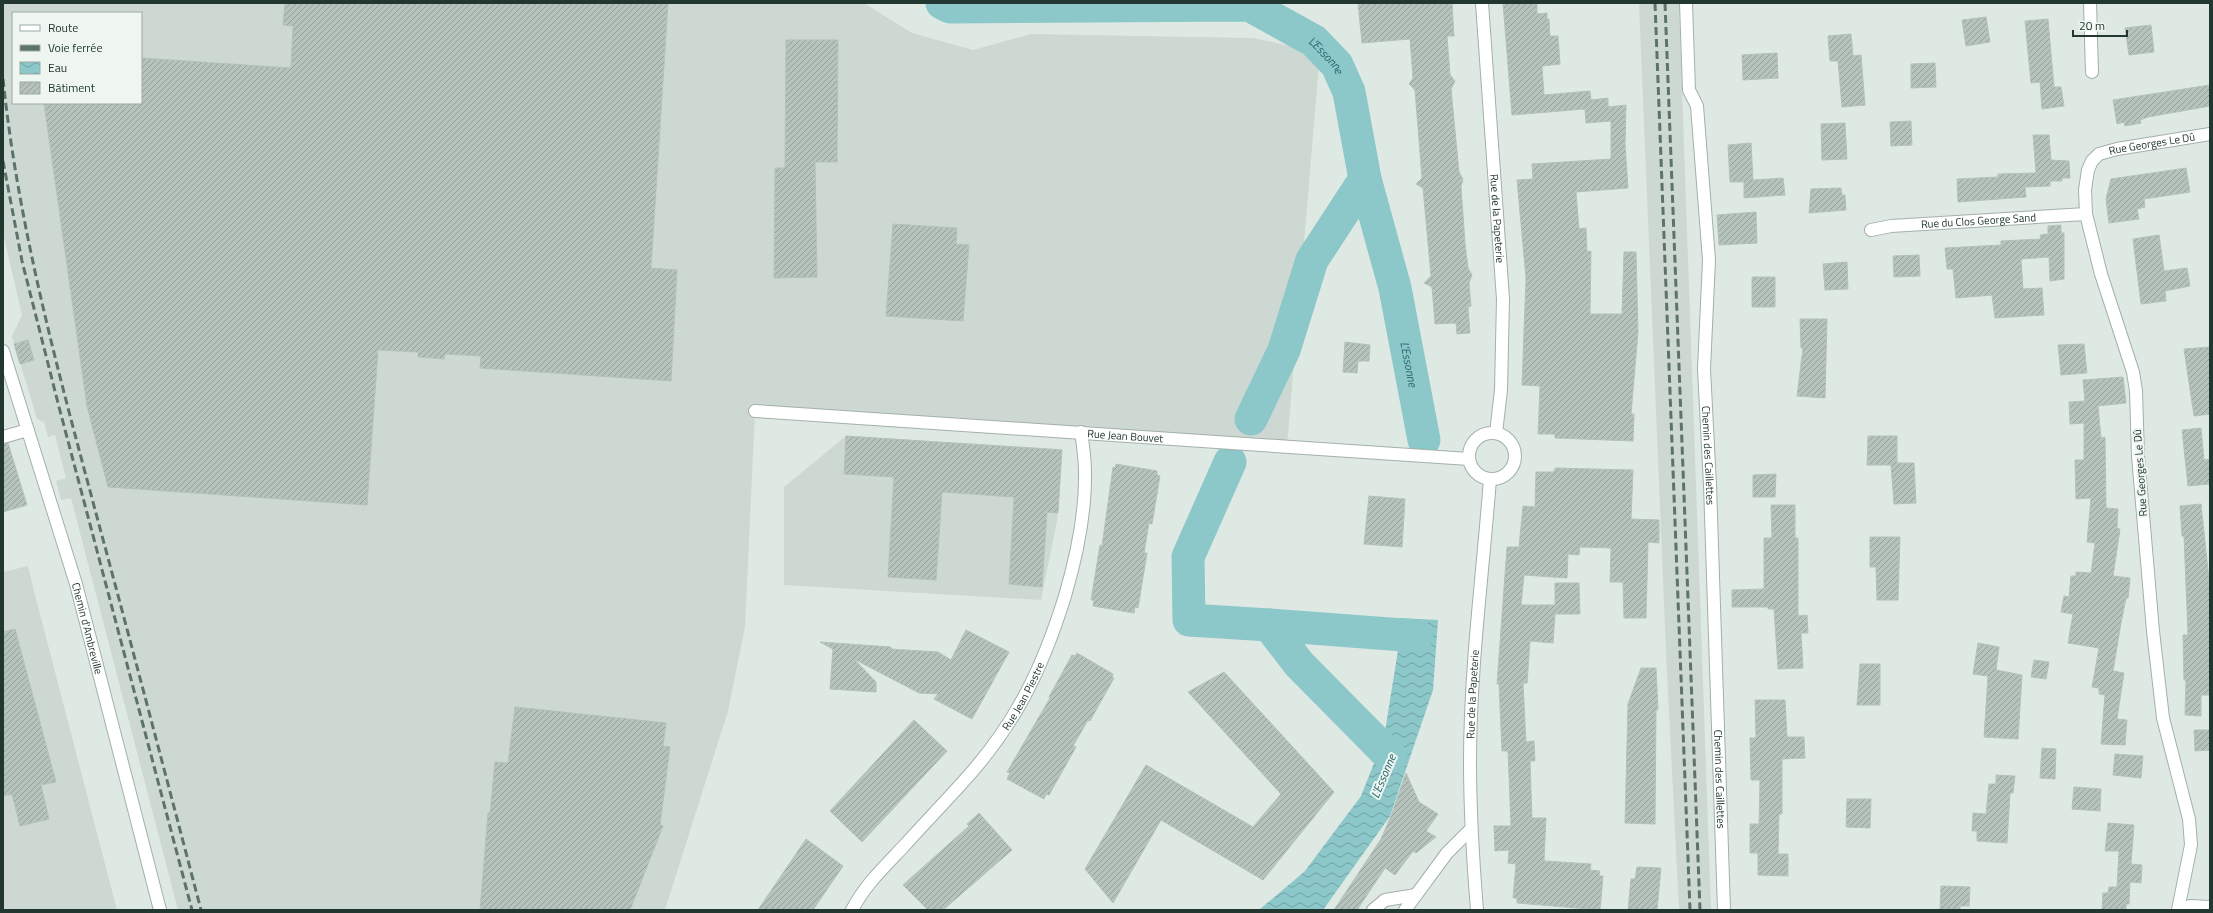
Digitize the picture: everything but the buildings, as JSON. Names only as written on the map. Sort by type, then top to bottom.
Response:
[{"type":"street","name":"Rue de la Papeterie","points":[[1482,3],[1503,299],[1501,390],[1496,434]]},
{"type":"street","name":"Chemin des Caillettes","points":[[1686,3],[1689,90],[1697,106],[1709,260],[1704,369],[1710,485],[1724,910]]},
{"type":"street","points":[[2090,3],[2092,72]]},
{"type":"street","name":"Rue Georges Le Dû","points":[[2178,910],[2190,845],[2189,819],[2162,710],[2153,631],[2138,456],[2136,391],[2133,372],[2101,274],[2086,214],[2085,185],[2092,160],[2099,154],[2117,149],[2210,134]]},
{"type":"street","name":"Rue du Clos George Sand","points":[[1871,230],[1891,226],[2086,214]]},
{"type":"street","name":"Chemin d'Ambreville","points":[[3,351],[76,584],[160,910]]},
{"type":"street","name":"Rue Jean Bouvet","points":[[755,411],[1469,459]]},
{"type":"street","points":[[3,437],[28,430]]},
{"type":"street","name":"Rue Jean Piestre","points":[[852,910],[868,883],[980,763],[1000,737],[1028,692],[1047,653],[1071,574],[1081,532],[1086,470],[1082,432]]},
{"type":"street","points":[[1484,434],[1496,434],[1509,441],[1514,455],[1510,469],[1505,475],[1490,479],[1476,473],[1469,459],[1469,453],[1474,441],[1484,434]]},
{"type":"street","name":"Rue de la Papeterie","points":[[1477,910],[1471,829],[1470,761],[1473,695],[1490,479]]},
{"type":"street","points":[[1405,910],[1447,853],[1471,829]]},
{"type":"street","points":[[1374,910],[1386,900],[1416,895]]},
{"type":"street","points":[[2181,910],[2190,906],[2210,907]]},
{"type":"shaded area","points":[[3,3],[864,3],[912,33],[973,50],[1031,34],[1253,38],[1304,49],[1319,63],[1287,446],[755,411],[745,627],[728,711],[665,910],[178,910],[71,498],[61,500],[56,481],[66,478],[55,435],[48,437],[44,422],[37,419],[13,340],[12,336],[22,315],[3,233]]},
{"type":"shaded area","points":[[1639,3],[1679,3],[1711,910],[1679,910],[1666,652]]},
{"type":"shaded area","points":[[846,436],[1062,449],[1057,521],[1041,600],[784,585],[784,487]]},
{"type":"shaded area","points":[[28,566],[117,910],[3,910],[3,572]]},
{"type":"water","points":[[1400,618],[1438,620],[1433,690],[1390,816],[1323,910],[1259,910],[1305,871],[1361,796],[1384,738],[1398,650]]},
{"type":"waterway","name":"L'Essonne","points":[[942,3],[950,7],[1249,5],[1314,41],[1337,65],[1349,92],[1365,179],[1395,288],[1424,440]]},
{"type":"waterway","points":[[1251,419],[1284,350],[1312,260],[1365,179]]},
{"type":"waterway","points":[[1230,462],[1188,557],[1189,620],[1269,625],[1299,664],[1391,757]]},
{"type":"waterway","points":[[1269,625],[1417,636]]},
{"type":"railway","points":[[1655,3],[1690,910]]},
{"type":"railway","points":[[1665,3],[1700,910]]},
{"type":"railway","points":[[3,79],[19,194],[43,307],[71,420],[201,910]]},
{"type":"railway","points":[[3,161],[22,261],[59,407],[192,910]]}]
